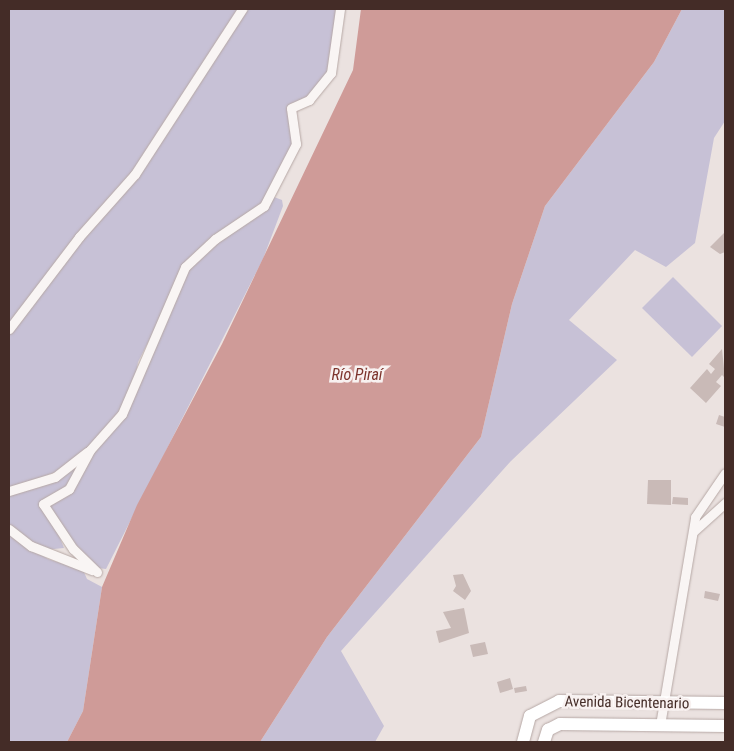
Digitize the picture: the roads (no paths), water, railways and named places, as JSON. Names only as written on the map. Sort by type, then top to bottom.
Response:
[{"type":"street","points":[[9,329],[78,237],[136,174],[242,9]]},
{"type":"street","points":[[9,491],[64,472],[90,450],[122,414],[134,392],[140,363],[185,267],[221,234],[264,206],[296,144],[291,108],[309,100],[331,74],[340,9]]},
{"type":"street","points":[[9,529],[31,546],[97,572],[73,549],[44,504],[69,489],[90,450]]},
{"type":"street","points":[[660,725],[666,703],[694,531],[700,505],[725,473]]},
{"type":"street","points":[[694,531],[725,503]]},
{"type":"street","name":"Avenida Bicentenario","points":[[523,742],[530,716],[559,701],[725,704]]},
{"type":"street","name":"Avenida Bicentenario","points":[[544,742],[548,730],[560,724],[725,726]]},
{"type":"water","name":"Río Piraí","points":[[361,9],[682,9],[654,62],[545,206],[512,304],[481,437],[327,637],[260,742],[67,742],[83,711],[102,587],[137,505],[222,344],[353,70]]}]
